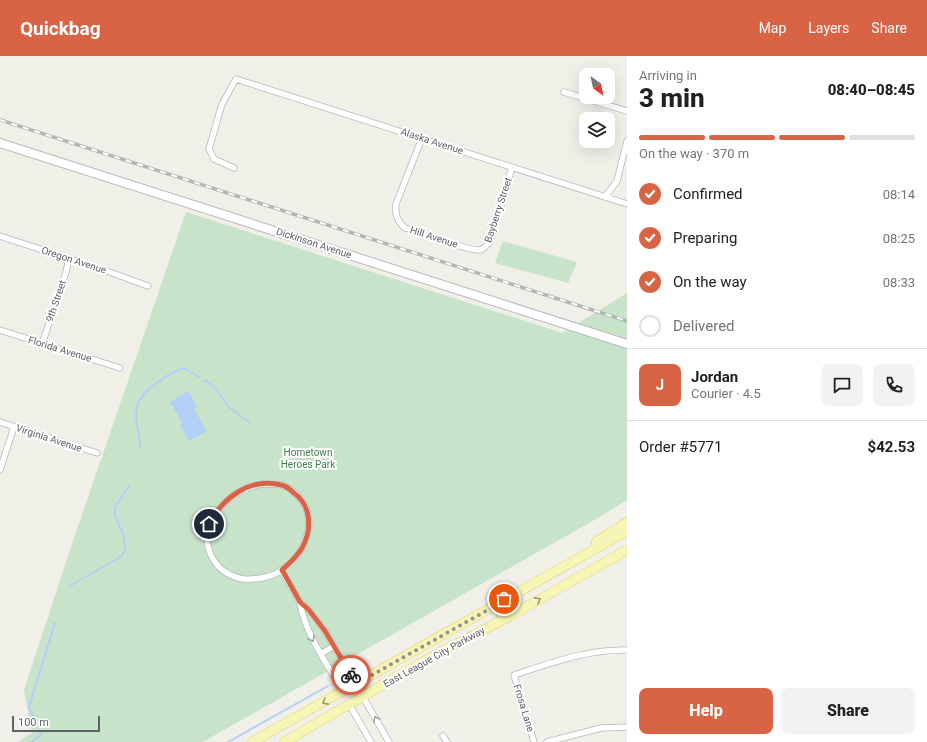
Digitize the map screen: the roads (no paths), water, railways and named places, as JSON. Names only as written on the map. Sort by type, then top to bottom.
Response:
[{"type":"main road","points":[[493,607],[527,582],[604,538],[627,522]]},
{"type":"main road","name":"East League City Parkway","points":[[252,742],[627,532]]},
{"type":"main road","name":"East League City Parkway","points":[[284,742],[424,661],[510,616],[627,550]]},
{"type":"main road","points":[[594,568],[627,557]]},
{"type":"main road","points":[[356,684],[363,696]]},
{"type":"main road","points":[[342,692],[349,704]]},
{"type":"street","name":"Alaska Avenue","points":[[234,168],[214,159],[209,149],[222,104],[236,79],[627,204]]},
{"type":"street","points":[[564,92],[627,111]]},
{"type":"street","name":"Hill Avenue","points":[[422,138],[399,197],[395,212],[398,222],[405,228],[468,248],[481,250]]},
{"type":"street","points":[[605,197],[617,181],[627,141]]},
{"type":"street","name":"Dickinson Avenue","points":[[0,145],[627,344]]},
{"type":"street","name":"Bayberry Street","points":[[481,250],[490,242],[512,167]]},
{"type":"street","name":"Oregon Avenue","points":[[0,236],[69,258],[148,286]]},
{"type":"street","name":"9th Street","points":[[42,344],[69,258]]},
{"type":"street","name":"Florida Avenue","points":[[0,330],[120,368]]},
{"type":"street","name":"Virginia Avenue","points":[[0,422],[97,453]]},
{"type":"street","points":[[0,470],[14,426]]},
{"type":"street","points":[[262,484],[282,485],[297,494],[305,505],[309,519],[306,540],[296,556],[282,570],[260,578],[242,578],[227,573],[214,562],[208,544],[209,524],[225,502],[240,491],[262,484]]},
{"type":"street","points":[[282,570],[300,602],[319,623],[356,684]]},
{"type":"street","points":[[300,602],[302,615],[307,629],[342,692]]},
{"type":"street","points":[[321,654],[334,646]]},
{"type":"street","name":"Frosa Lane","points":[[534,742],[514,675],[574,655],[627,650]]},
{"type":"street","points":[[363,696],[389,742]]},
{"type":"street","points":[[349,704],[371,742]]},
{"type":"street","points":[[547,742],[601,728],[627,727]]},
{"type":"street","points":[[443,736],[447,742]]},
{"type":"water","points":[[188,391],[197,407],[194,409],[207,431],[189,441],[180,426],[183,424],[170,402]]},
{"type":"waterway","points":[[140,447],[136,412],[139,401],[149,389],[163,378],[184,368],[199,377]]},
{"type":"waterway","points":[[205,380],[216,389],[228,406],[250,423]]},
{"type":"waterway","points":[[70,586],[122,556],[125,549],[124,536],[115,516],[115,507],[129,486]]},
{"type":"waterway","points":[[33,716],[29,707],[55,623]]},
{"type":"waterway","points":[[228,742],[328,686]]},
{"type":"waterway","points":[[31,742],[41,735],[40,730]]},
{"type":"railway","points":[[0,120],[627,321]]},
{"type":"park label","name":"Hometown Heroes Park","points":[[308,458]]}]
